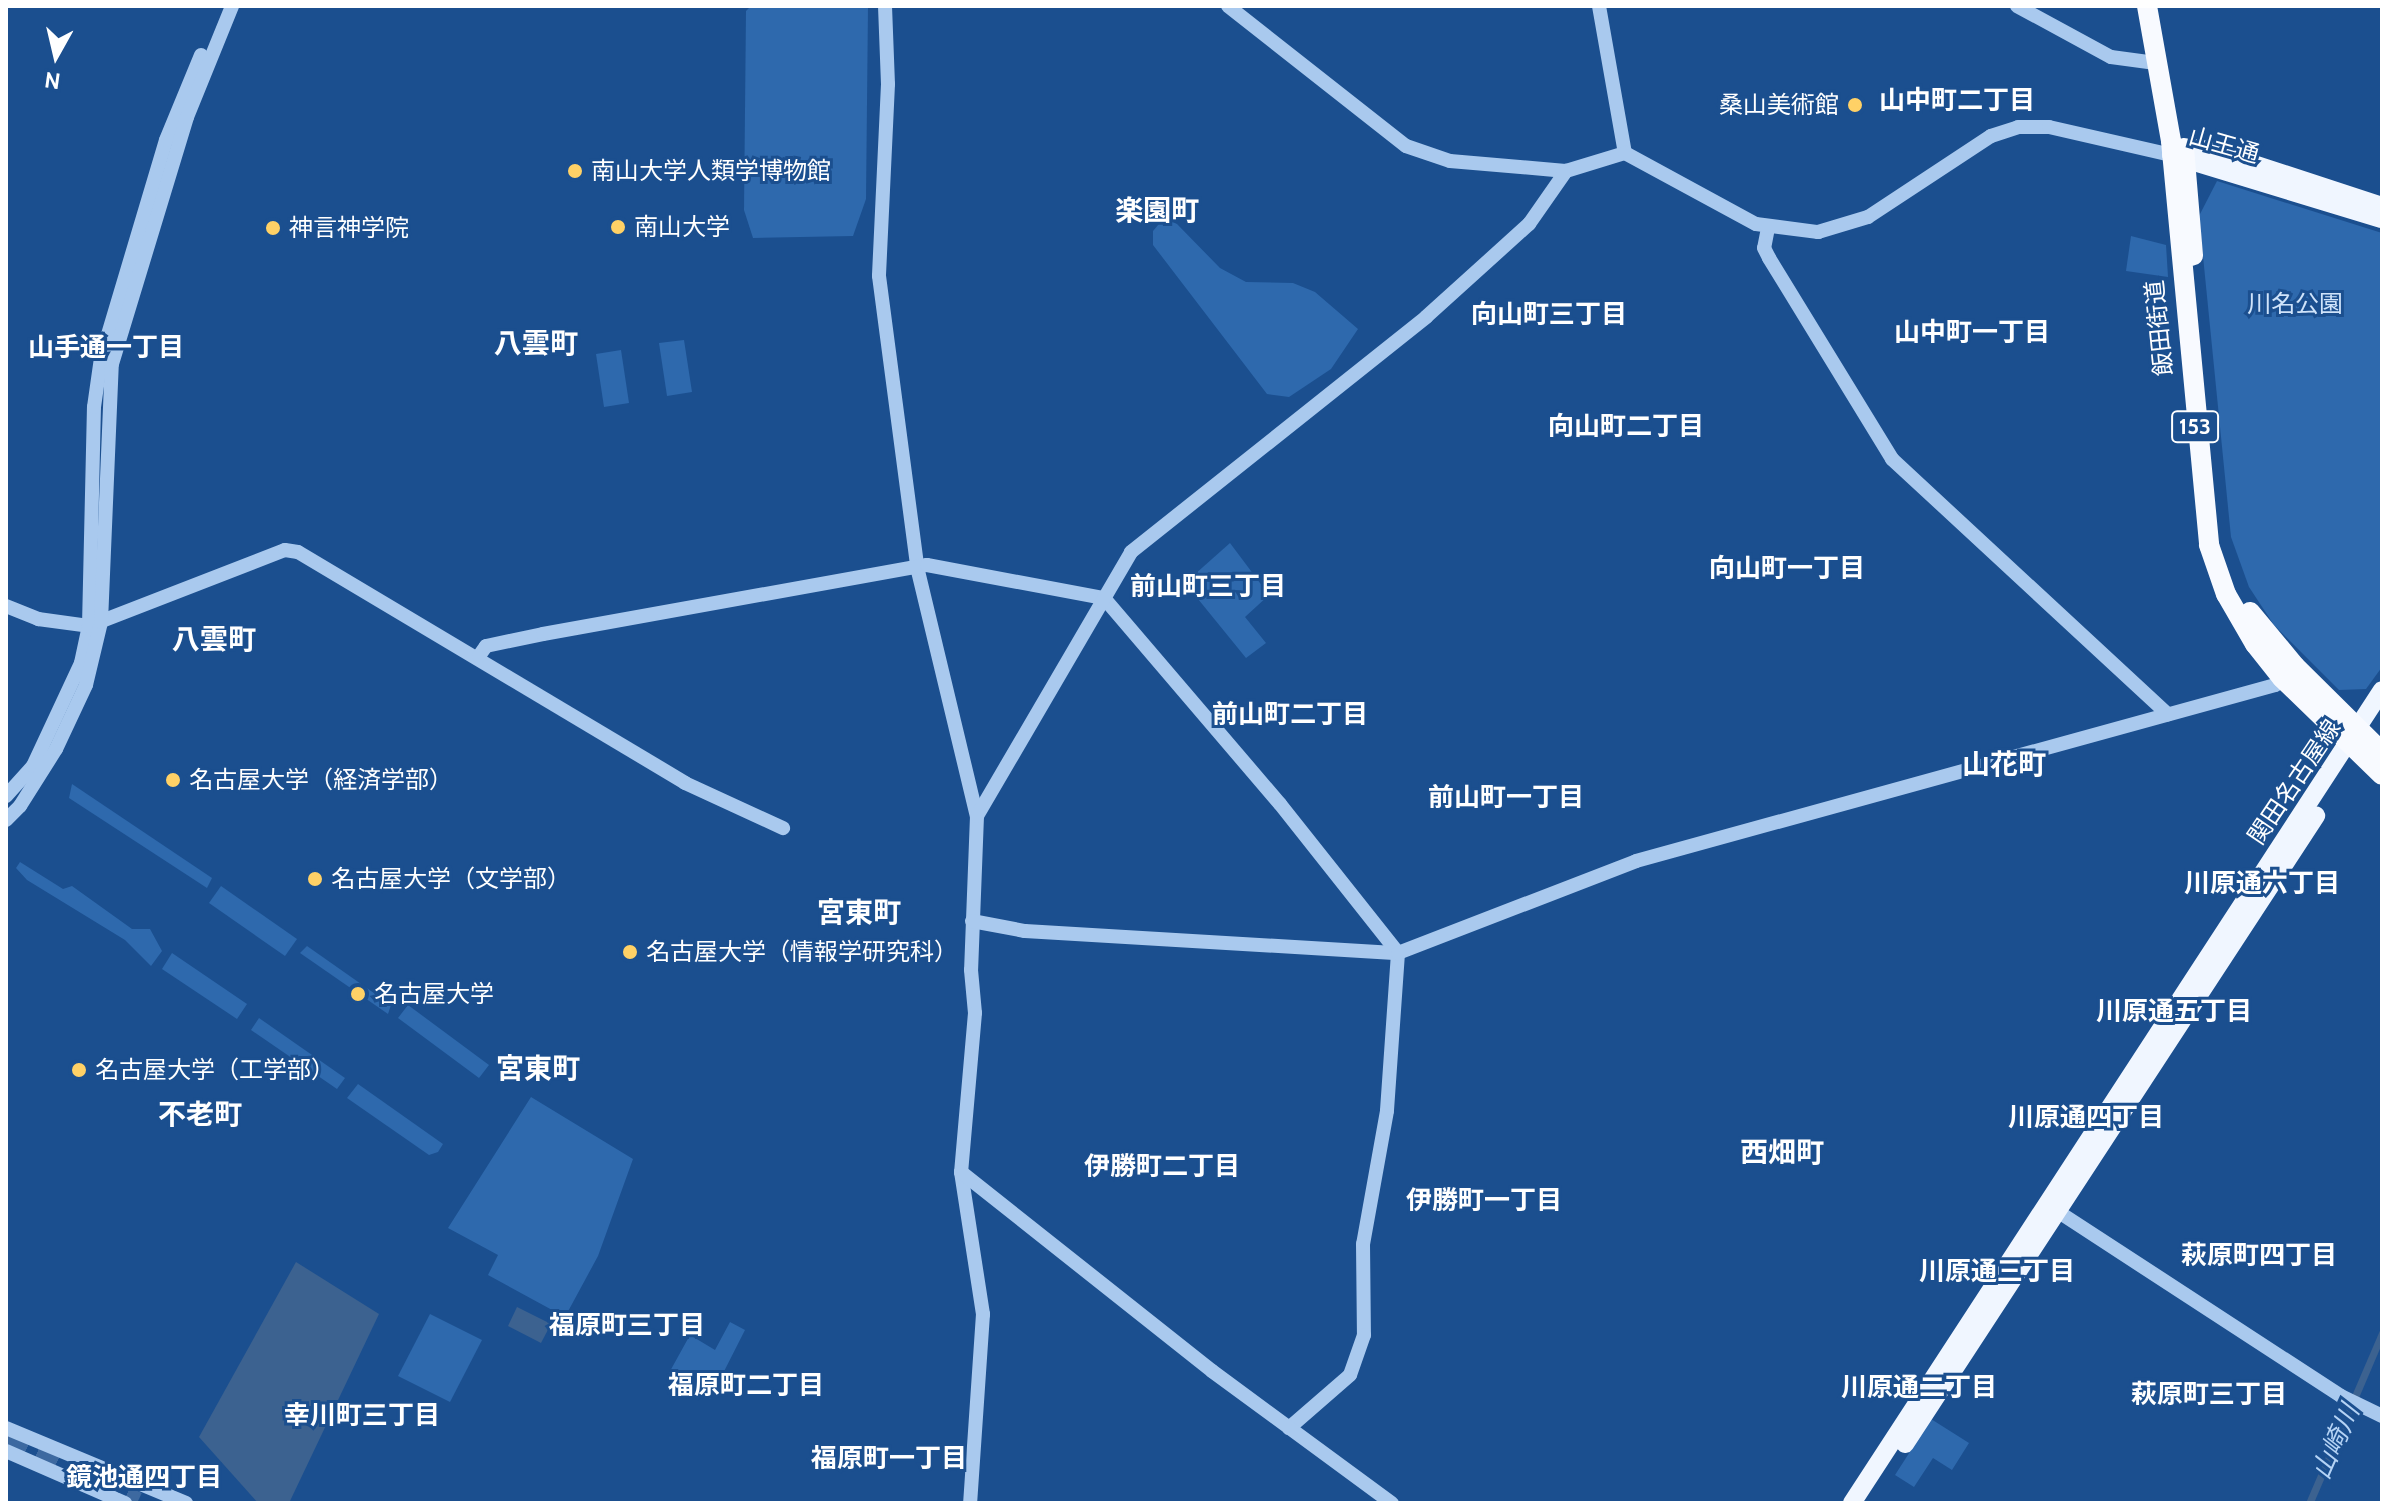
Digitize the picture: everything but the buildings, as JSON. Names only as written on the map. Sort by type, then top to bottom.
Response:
[{"type":"highway","name":"飯田街道","points":[[2147,6],[2156,63],[2180,154]]},
{"type":"highway","name":"飯田街道","points":[[2160,6],[2180,154],[2219,535],[2242,599],[2288,672],[2358,740],[2382,775]]},
{"type":"highway","name":"飯田街道","points":[[2358,740],[2382,752]]},
{"type":"main road","name":"山王通","points":[[2180,154],[2214,151],[2382,206]]},
{"type":"main road","name":"山王通","points":[[2180,154],[2382,219]]},
{"type":"main road","name":"関田名古屋線","points":[[1866,1503],[2052,1208],[2358,740],[2382,690]]},
{"type":"main road","name":"関田名古屋線","points":[[2358,740],[2382,714]]},
{"type":"main road","name":"関田名古屋線","points":[[1852,1503],[2052,1208]]},
{"type":"street","points":[[6,796],[33,766],[57,720],[95,624],[94,407],[101,358],[166,140],[222,6]]},
{"type":"street","points":[[6,820],[20,806],[86,685],[95,624],[112,364],[187,117],[232,6]]},
{"type":"street","points":[[885,6],[888,84],[879,276],[918,566],[977,816],[980,857],[972,921],[975,1013],[961,1172],[983,1314],[970,1503]]},
{"type":"street","points":[[1228,6],[1406,146],[1450,161],[1566,171],[1625,153],[1768,228],[1818,232],[1852,224],[1991,136],[2018,127],[2049,127],[2180,154]]},
{"type":"street","points":[[1599,6],[1625,153]]},
{"type":"street","points":[[2017,6],[2111,57],[2156,63]]},
{"type":"street","points":[[977,816],[1059,684],[1131,552],[1450,296],[1529,224],[1566,171]]},
{"type":"street","points":[[1768,228],[1764,248],[1769,258],[1892,459],[2168,715]]},
{"type":"street","points":[[6,606],[38,619],[95,624],[285,550],[319,563],[479,656],[574,720],[685,783],[783,828]]},
{"type":"street","points":[[479,656],[486,646],[918,566],[1104,598],[1393,941],[1398,953],[1387,1111],[1363,1244],[1364,1335],[1350,1375],[1289,1428]]},
{"type":"street","points":[[972,921],[1025,931],[1398,953],[1636,861],[2275,685],[2288,672]]},
{"type":"street","points":[[961,1172],[1289,1428],[1392,1503]]},
{"type":"street","points":[[2052,1208],[2341,1396],[2382,1416]]},
{"type":"street","points":[[6,1428],[186,1503]]},
{"type":"street","points":[[6,1451],[125,1503]]},
{"type":"green space","points":[[751,6],[868,6],[866,199],[853,236],[753,238],[744,210],[746,11]]},
{"type":"green space","name":"川名公園","points":[[2217,181],[2382,233],[2382,667],[2366,689],[2339,690],[2274,625],[2249,587],[2231,537],[2199,216]]},
{"type":"green space","points":[[1164,218],[1177,224],[1220,268],[1246,282],[1293,283],[1315,292],[1358,329],[1331,369],[1289,397],[1267,394],[1153,245],[1153,231]]},
{"type":"green space","points":[[2131,236],[2166,245],[2168,277],[2126,271]]},
{"type":"green space","points":[[684,340],[692,392],[667,396],[659,343]]},
{"type":"green space","points":[[621,350],[629,403],[604,407],[596,354]]},
{"type":"green space","points":[[1230,543],[1269,595],[1245,617],[1266,643],[1246,658],[1185,583]]},
{"type":"green space","points":[[72,784],[212,878],[207,888],[69,798]]},
{"type":"green space","points":[[20,862],[63,889],[72,886],[132,929],[150,929],[162,951],[151,966],[125,940],[27,880],[16,868]]},
{"type":"green space","points":[[221,886],[297,939],[285,956],[209,903]]},
{"type":"green space","points":[[307,946],[391,1005],[388,1014],[300,953]]},
{"type":"green space","points":[[172,953],[247,1004],[237,1019],[162,969]]},
{"type":"green space","points":[[408,1005],[489,1065],[479,1078],[398,1018]]},
{"type":"green space","points":[[259,1018],[345,1078],[337,1089],[251,1030]]},
{"type":"green space","points":[[358,1084],[443,1144],[438,1152],[429,1155],[347,1098]]},
{"type":"green space","points":[[531,1097],[633,1159],[598,1256],[565,1317],[488,1275],[498,1255],[448,1228]]},
{"type":"green space","points":[[430,1314],[482,1340],[450,1402],[398,1376]]},
{"type":"green space","points":[[730,1322],[745,1330],[710,1399],[669,1373],[690,1335],[715,1350]]},
{"type":"green space","points":[[1931,1419],[1969,1443],[1952,1470],[1933,1458],[1914,1487],[1895,1475]]},
{"type":"water","points":[[296,1262],[379,1314],[290,1501],[258,1503],[199,1437]]},
{"type":"water","points":[[517,1307],[551,1324],[541,1343],[508,1326]]},
{"type":"water","name":"山崎川","points":[[2382,1326],[2382,1344],[2342,1438],[2314,1503],[2306,1503]]},
{"type":"tunnel","points":[[6,1441],[137,1503]]},
{"type":"place","name":"桑山美術館","points":[[1855,105]]},
{"type":"place","name":"南山大学人類学博物館","points":[[575,171]]},
{"type":"place","name":"南山大学","points":[[618,227]]},
{"type":"place","name":"神言神学院","points":[[273,228]]},
{"type":"place","name":"名古屋大学（経済学部）","points":[[173,780]]},
{"type":"place","name":"名古屋大学（文学部）","points":[[315,879]]},
{"type":"place","name":"名古屋大学（情報学研究科）","points":[[630,952]]},
{"type":"place","name":"名古屋大学","points":[[358,994]]},
{"type":"place","name":"名古屋大学（工学部）","points":[[79,1070]]},
{"type":"district","name":"山中町二丁目","points":[[1957,101]]},
{"type":"district","name":"楽園町","points":[[1157,210]]},
{"type":"district","name":"向山町三丁目","points":[[1549,315]]},
{"type":"district","name":"山中町一丁目","points":[[1972,333]]},
{"type":"district","name":"八雲町","points":[[536,343]]},
{"type":"district","name":"山手通一丁目","points":[[106,348]]},
{"type":"district","name":"向山町二丁目","points":[[1626,427]]},
{"type":"district","name":"向山町一丁目","points":[[1787,569]]},
{"type":"district","name":"前山町三丁目","points":[[1208,587]]},
{"type":"district","name":"八雲町","points":[[214,639]]},
{"type":"district","name":"前山町二丁目","points":[[1290,715]]},
{"type":"district","name":"山花町","points":[[2004,764]]},
{"type":"district","name":"前山町一丁目","points":[[1506,798]]},
{"type":"district","name":"川原通六丁目","points":[[2262,884]]},
{"type":"district","name":"宮東町","points":[[859,912]]},
{"type":"district","name":"川原通五丁目","points":[[2174,1012]]},
{"type":"district","name":"宮東町","points":[[538,1068]]},
{"type":"district","name":"不老町","points":[[200,1114]]},
{"type":"district","name":"川原通四丁目","points":[[2086,1118]]},
{"type":"district","name":"西畑町","points":[[1782,1152]]},
{"type":"district","name":"伊勝町二丁目","points":[[1162,1167]]},
{"type":"district","name":"伊勝町一丁目","points":[[1484,1201]]},
{"type":"district","name":"萩原町四丁目","points":[[2259,1256]]},
{"type":"district","name":"川原通三丁目","points":[[1997,1272]]},
{"type":"district","name":"福原町三丁目","points":[[627,1326]]},
{"type":"district","name":"福原町二丁目","points":[[746,1386]]},
{"type":"district","name":"川原通二丁目","points":[[1919,1388]]},
{"type":"district","name":"萩原町三丁目","points":[[2209,1395]]},
{"type":"district","name":"幸川町三丁目","points":[[362,1416]]},
{"type":"district","name":"福原町一丁目","points":[[889,1459]]},
{"type":"district","name":"鏡池通四丁目","points":[[144,1478]]}]
